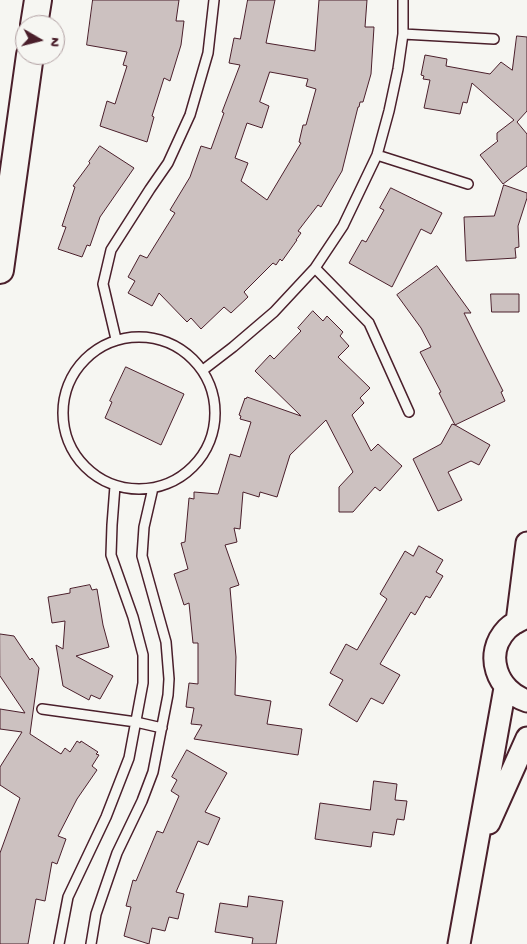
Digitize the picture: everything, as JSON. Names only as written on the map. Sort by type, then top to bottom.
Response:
[{"type":"main road","points":[[36,15],[38,0]]},
{"type":"main road","points":[[0,270],[29,65]]},
{"type":"street","points":[[527,543],[522,619],[507,629],[499,640],[495,652],[495,665],[498,677],[505,688],[517,698],[527,701]]},
{"type":"street","points":[[460,944],[474,855],[505,688]]},
{"type":"street","points":[[474,855],[527,738]]},
{"type":"lane","points":[[116,339],[103,284],[111,250],[168,162],[190,115],[208,53],[214,0]]},
{"type":"lane","points":[[203,370],[274,312],[315,268],[343,226],[377,155],[390,111],[403,34],[404,0]]},
{"type":"lane","points":[[403,34],[494,39]]},
{"type":"lane","points":[[377,155],[468,184]]},
{"type":"lane","points":[[315,268],[369,323],[409,412]]},
{"type":"lane","points":[[140,336],[164,340],[186,352],[203,370],[213,393],[215,418],[210,443],[196,464],[176,480],[153,488],[134,489],[116,486],[94,475],[77,458],[66,436],[62,412],[66,389],[77,367],[94,350],[116,339],[140,336]]},
{"type":"lane","points":[[59,944],[68,897],[106,817],[130,758],[143,684],[142,654],[133,617],[111,555],[116,486]]},
{"type":"lane","points":[[91,944],[96,914],[117,853],[142,801],[153,772],[168,696],[169,679],[166,642],[142,556],[144,527],[153,488]]},
{"type":"lane","points":[[42,709],[136,722],[162,728]]},
{"type":"building","points":[[93,0],[179,0],[176,21],[184,21],[181,45],[170,81],[164,78],[152,116],[154,117],[147,142],[100,126],[107,101],[115,104],[127,66],[123,65],[127,52],[87,45]]},
{"type":"building","points":[[248,0],[275,0],[266,43],[315,51],[319,0],[367,0],[365,27],[374,27],[371,74],[363,102],[360,102],[358,107],[342,171],[321,207],[318,205],[298,231],[301,233],[282,261],[280,259],[276,265],[273,263],[244,292],[248,297],[231,313],[224,307],[201,329],[191,318],[187,322],[159,293],[152,306],[128,293],[135,281],[128,277],[140,255],[147,258],[175,213],[170,210],[190,177],[201,146],[211,149],[224,113],[222,112],[240,65],[229,63],[234,38],[240,39]],"holes":[[[270,72],[308,79],[306,86],[316,89],[306,125],[303,125],[299,142],[301,143],[267,200],[241,181],[248,163],[235,158],[247,123],[262,128],[269,106],[260,102]]]},
{"type":"building","points":[[517,36],[527,37],[527,111],[517,122],[527,134],[527,166],[503,184],[480,155],[498,141],[497,133],[514,120],[472,83],[467,103],[463,102],[460,114],[424,108],[430,80],[423,79],[424,76],[421,75],[425,55],[447,59],[446,66],[490,74],[501,62],[512,70]]},
{"type":"building","points":[[100,146],[134,168],[100,217],[90,246],[87,245],[82,257],[58,249],[66,227],[62,226],[75,187],[73,186]]},
{"type":"building","points":[[504,185],[527,193],[518,226],[519,247],[515,248],[516,258],[466,261],[464,217],[494,216]]},
{"type":"building","points":[[391,188],[442,213],[431,234],[421,229],[392,287],[349,263],[362,240],[366,242],[384,210],[380,208]]},
{"type":"building","points":[[437,266],[471,313],[464,313],[503,391],[501,392],[505,401],[455,425],[439,393],[441,392],[420,352],[431,347],[421,328],[397,295]]},
{"type":"building","points":[[491,294],[519,294],[519,312],[492,312]]},
{"type":"building","points":[[313,311],[323,321],[327,316],[343,332],[340,336],[349,346],[338,357],[370,388],[360,398],[364,403],[352,415],[371,451],[378,444],[402,466],[380,491],[375,487],[353,512],[339,512],[339,487],[353,472],[326,420],[290,455],[277,497],[260,492],[259,497],[243,492],[240,529],[234,528],[237,542],[225,545],[239,585],[230,588],[236,657],[235,695],[271,701],[267,724],[302,729],[298,755],[194,739],[202,725],[191,724],[194,708],[186,707],[189,683],[198,684],[198,643],[193,643],[189,603],[184,605],[174,574],[188,569],[181,543],[185,542],[189,498],[194,499],[194,492],[218,494],[230,454],[240,457],[251,422],[240,419],[241,416],[239,415],[245,398],[247,397],[301,416],[255,371],[270,355],[274,359],[301,331],[298,328]]},
{"type":"building","points":[[126,367],[184,394],[161,445],[105,418],[112,402],[110,401]]},
{"type":"building","points":[[452,424],[490,445],[479,465],[471,461],[448,472],[462,500],[438,511],[413,459],[441,444]]},
{"type":"building","points":[[419,546],[443,560],[436,572],[443,576],[430,598],[426,596],[415,615],[411,612],[380,664],[400,675],[383,704],[371,698],[357,722],[329,705],[343,680],[330,673],[346,644],[357,650],[387,599],[380,594],[405,551],[413,556]]},
{"type":"building","points":[[90,585],[92,590],[97,589],[109,647],[76,656],[113,676],[100,699],[91,695],[89,700],[63,686],[56,645],[63,649],[65,621],[52,623],[48,597],[70,593],[70,589]]},
{"type":"building","points":[[0,634],[14,636],[30,660],[32,658],[39,668],[30,734],[61,754],[65,748],[70,752],[77,741],[80,743],[81,741],[98,752],[96,754],[99,755],[92,766],[97,770],[77,799],[58,836],[66,839],[57,864],[52,862],[45,901],[36,899],[28,944],[0,944],[0,853],[20,798],[0,785],[0,767],[22,732],[0,729],[0,709],[25,713],[0,676]]},
{"type":"building","points":[[187,750],[227,773],[205,812],[220,818],[208,845],[198,841],[176,892],[184,894],[178,919],[169,917],[165,931],[152,928],[149,944],[124,936],[131,907],[126,906],[133,880],[136,881],[157,831],[163,833],[179,796],[171,791],[177,780],[172,777]]},
{"type":"building","points":[[374,781],[397,784],[395,800],[407,801],[404,820],[397,819],[394,835],[373,832],[371,847],[315,839],[320,803],[370,810]]},
{"type":"building","points":[[249,896],[283,901],[276,944],[252,944],[253,938],[215,932],[220,903],[247,907]]}]
